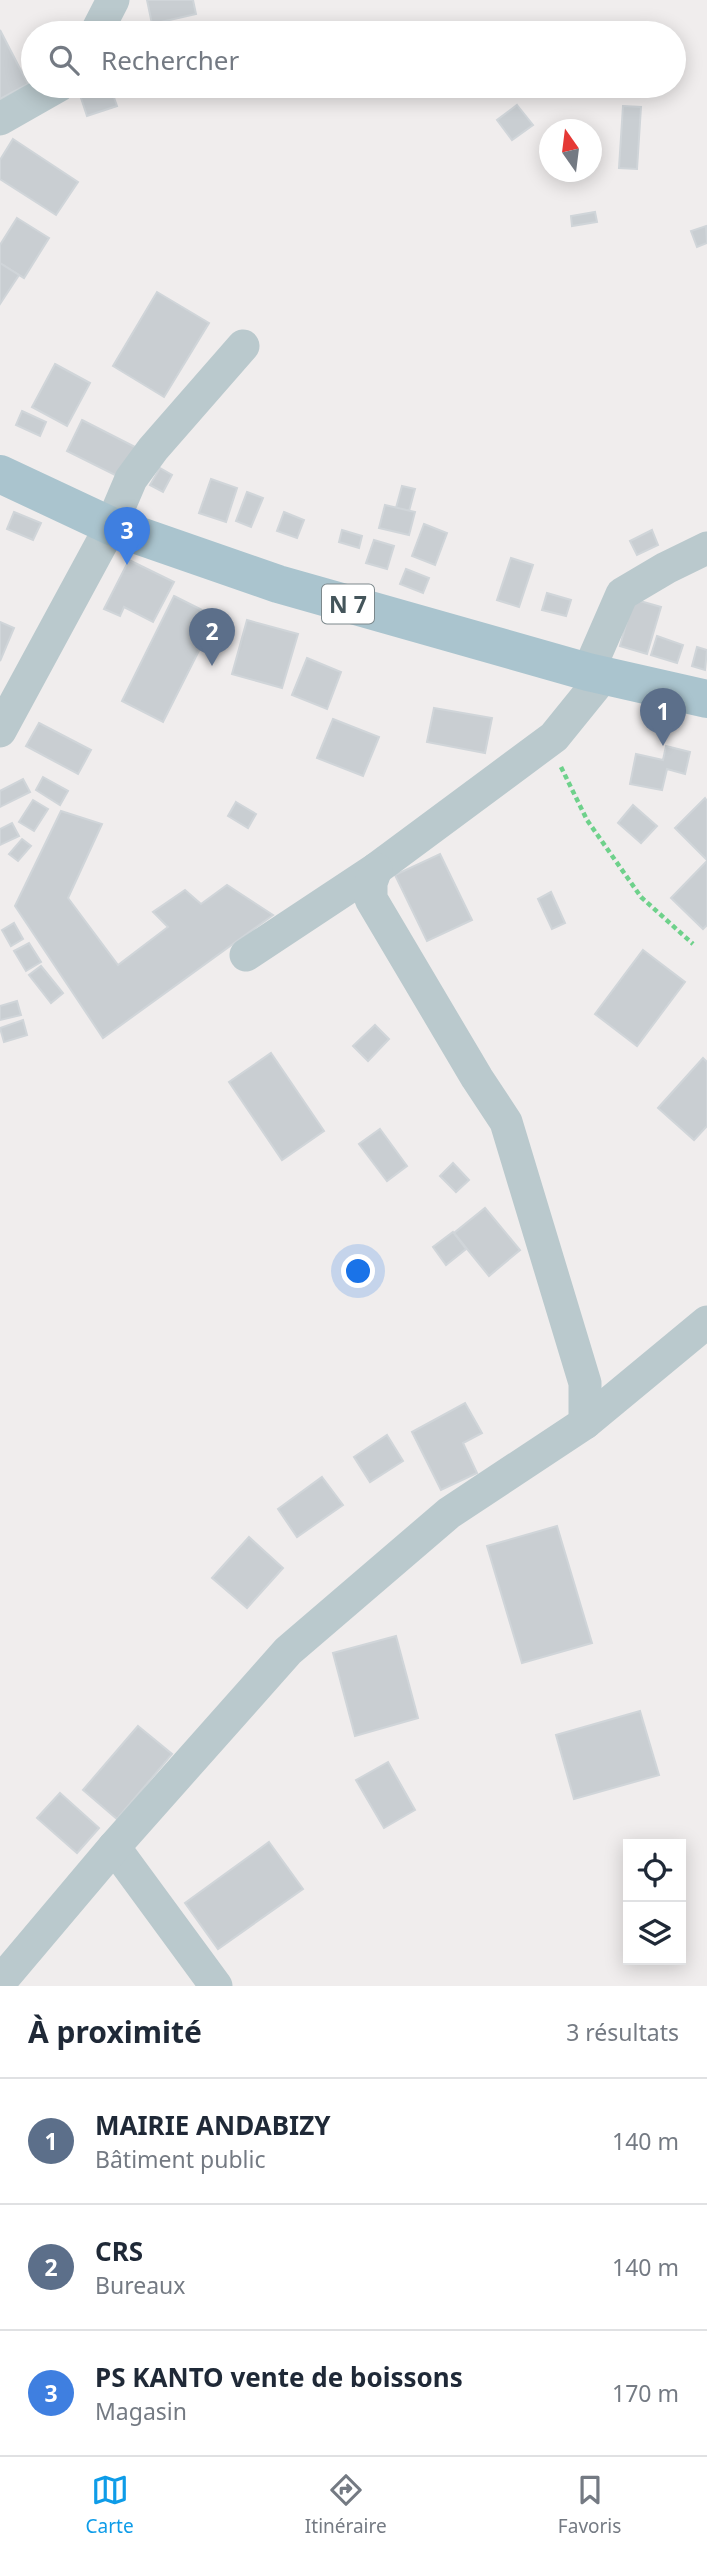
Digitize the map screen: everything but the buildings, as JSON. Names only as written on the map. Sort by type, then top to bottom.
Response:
[{"type":"main road","name":"N 7","points":[[0,474],[111,526],[278,584],[597,673],[707,699]]},
{"type":"street","points":[[102,21],[113,0]]},
{"type":"street","points":[[0,119],[37,98]]},
{"type":"street","points":[[0,731],[111,526],[131,479],[153,449],[243,346]]},
{"type":"street","points":[[246,955],[376,869],[549,741],[597,673],[622,594],[707,548]]},
{"type":"street","points":[[376,869],[371,883],[371,899],[506,1122],[585,1383],[584,1423]]},
{"type":"street","points":[[0,1982],[114,1847],[288,1651],[449,1513],[584,1423],[707,1322]]},
{"type":"street","points":[[114,1847],[216,1986]]},
{"type":"path","points":[[549,741],[587,820],[641,897],[693,944]]},
{"type":"place","name":"PS KANTO vente de boissons","points":[[127,565]]},
{"type":"place","name":"CRS","points":[[212,666]]},
{"type":"place","name":"MAIRIE ANDABIZY","points":[[663,746]]}]
